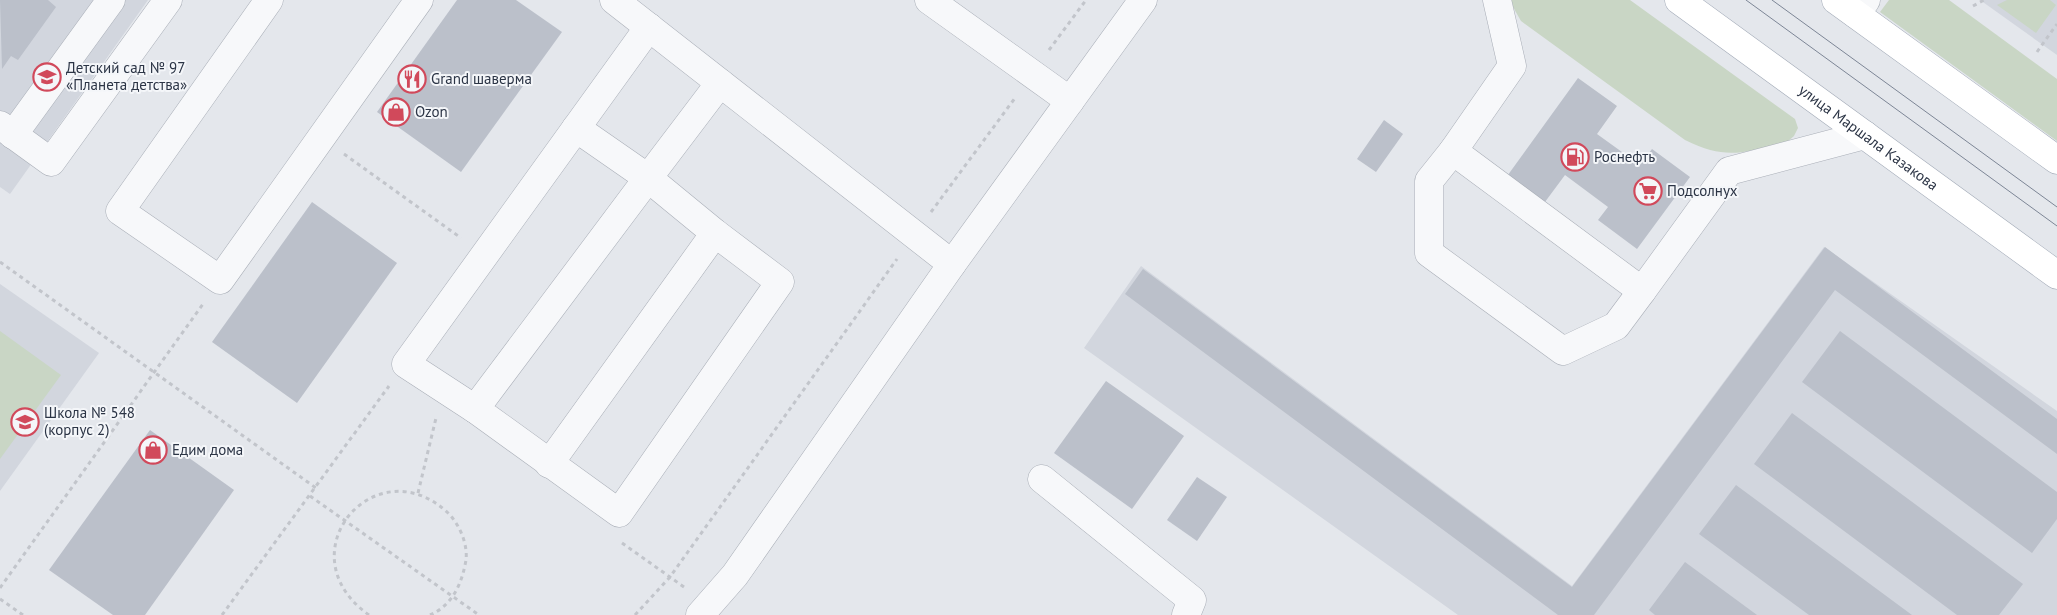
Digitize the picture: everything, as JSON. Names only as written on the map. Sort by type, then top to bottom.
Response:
[{"type":"main road","name":"улица Маршала Казакова","points":[[1679,0],[2057,275]]},
{"type":"main road","points":[[1852,5],[2057,160]]},
{"type":"street","points":[[111,0],[7,130],[51,162],[168,0]]},
{"type":"street","points":[[269,0],[120,211],[220,280],[419,0]]},
{"type":"street","points":[[614,0],[952,264]]},
{"type":"street","points":[[929,0],[1070,101]]},
{"type":"street","points":[[700,615],[735,575],[952,264],[1143,0]]},
{"type":"street","points":[[1497,0],[1512,66],[1453,151],[1429,181],[1429,253],[1563,351],[1616,326],[1729,171],[1865,135]]},
{"type":"street","points":[[576,128],[648,178],[715,233],[780,282],[619,513],[475,409],[406,364],[484,254],[649,27]]},
{"type":"street","points":[[475,409],[720,82]]},
{"type":"street","points":[[1453,151],[1642,291]]},
{"type":"street","points":[[550,464],[715,233]]},
{"type":"street","points":[[1042,479],[1192,600],[1186,615]]},
{"type":"path","points":[[635,615],[670,577],[915,234],[1086,0]]},
{"type":"path","points":[[1973,6],[1984,0]]},
{"type":"path","points":[[2036,52],[2057,24]]},
{"type":"path","points":[[321,138],[484,254]]},
{"type":"path","points":[[0,262],[316,488]]},
{"type":"path","points":[[0,588],[220,280]]},
{"type":"path","points":[[222,615],[406,364]]},
{"type":"path","points":[[418,493],[437,412]]},
{"type":"path","points":[[369,615],[353,604],[340,585],[334,564],[336,541],[345,520],[359,505],[377,495],[397,491],[418,493],[437,502],[452,517],[463,535],[466,557],[463,578],[453,597],[437,612],[430,615]]},
{"type":"path","points":[[310,496],[479,615]]},
{"type":"path","points":[[0,599],[23,615]]},
{"type":"shaded area","name":"Детский сад № 97 «Планета детства»","points":[[0,0],[148,0],[10,194],[0,187]]},
{"type":"shaded area","points":[[1980,0],[2057,0],[2057,55]]},
{"type":"shaded area","points":[[1824,247],[2057,411],[2057,615],[1458,615],[1084,348],[1141,266],[1572,586]]},
{"type":"shaded area","name":"Школа № 548 (корпус 2)","points":[[0,284],[99,353],[0,491]]},
{"type":"green space","points":[[1509,0],[1630,0],[1795,119],[1798,128],[1794,136],[1787,142],[1759,149],[1736,153],[1713,151],[1700,147],[1685,140],[1521,21]]},
{"type":"green space","points":[[1889,0],[1949,0],[2057,79],[2057,141],[1880,12]]},
{"type":"green space","points":[[2007,0],[2050,0],[2056,5],[2036,33],[1997,5]]},
{"type":"green space","points":[[0,331],[61,375],[0,459]]},
{"type":"building","points":[[0,0],[48,0],[56,7],[18,60],[11,56],[2,69]]},
{"type":"building","points":[[457,0],[516,0],[562,32],[461,172],[377,112]]},
{"type":"building","name":"Роснефть","points":[[1578,78],[1617,106],[1597,134],[1640,165],[1652,149],[1690,177],[1637,249],[1598,220],[1608,207],[1565,175],[1542,206],[1505,179]]},
{"type":"building","points":[[1384,120],[1403,134],[1376,172],[1357,159]]},
{"type":"building","points":[[312,202],[397,263],[297,403],[212,342]]},
{"type":"building","points":[[1825,247],[2057,419],[2057,454],[1835,290],[1594,615],[1558,615],[1125,294],[1143,269],[1572,587]]},
{"type":"building","points":[[1840,331],[2057,492],[2057,519],[2032,553],[1802,382]]},
{"type":"building","points":[[1106,381],[1184,436],[1132,509],[1054,453]]},
{"type":"building","points":[[1792,413],[2023,584],[1999,615],[1957,615],[1754,464]]},
{"type":"building","points":[[150,430],[234,490],[145,615],[113,615],[49,570]]},
{"type":"building","points":[[1197,477],[1227,497],[1197,541],[1167,520]]},
{"type":"building","points":[[1736,485],[1912,615],[1809,615],[1699,534]]},
{"type":"building","points":[[1685,562],[1757,615],[1655,615],[1649,610]]},
{"type":"tram line","points":[[1746,0],[2057,226]]},
{"type":"tram line","points":[[1772,0],[2057,207]]},
{"type":"place","name":"Детский сад № 97 «Планета детства»","points":[[47,77]]},
{"type":"place","name":"Grand шаверма","points":[[412,79]]},
{"type":"place","name":"Ozon","points":[[396,112]]},
{"type":"place","name":"Роснефть","points":[[1575,157]]},
{"type":"place","name":"Подсолнух","points":[[1648,191]]},
{"type":"place","name":"Школа № 548 (корпус 2)","points":[[25,422]]},
{"type":"place","name":"Едим дома","points":[[153,450]]}]
